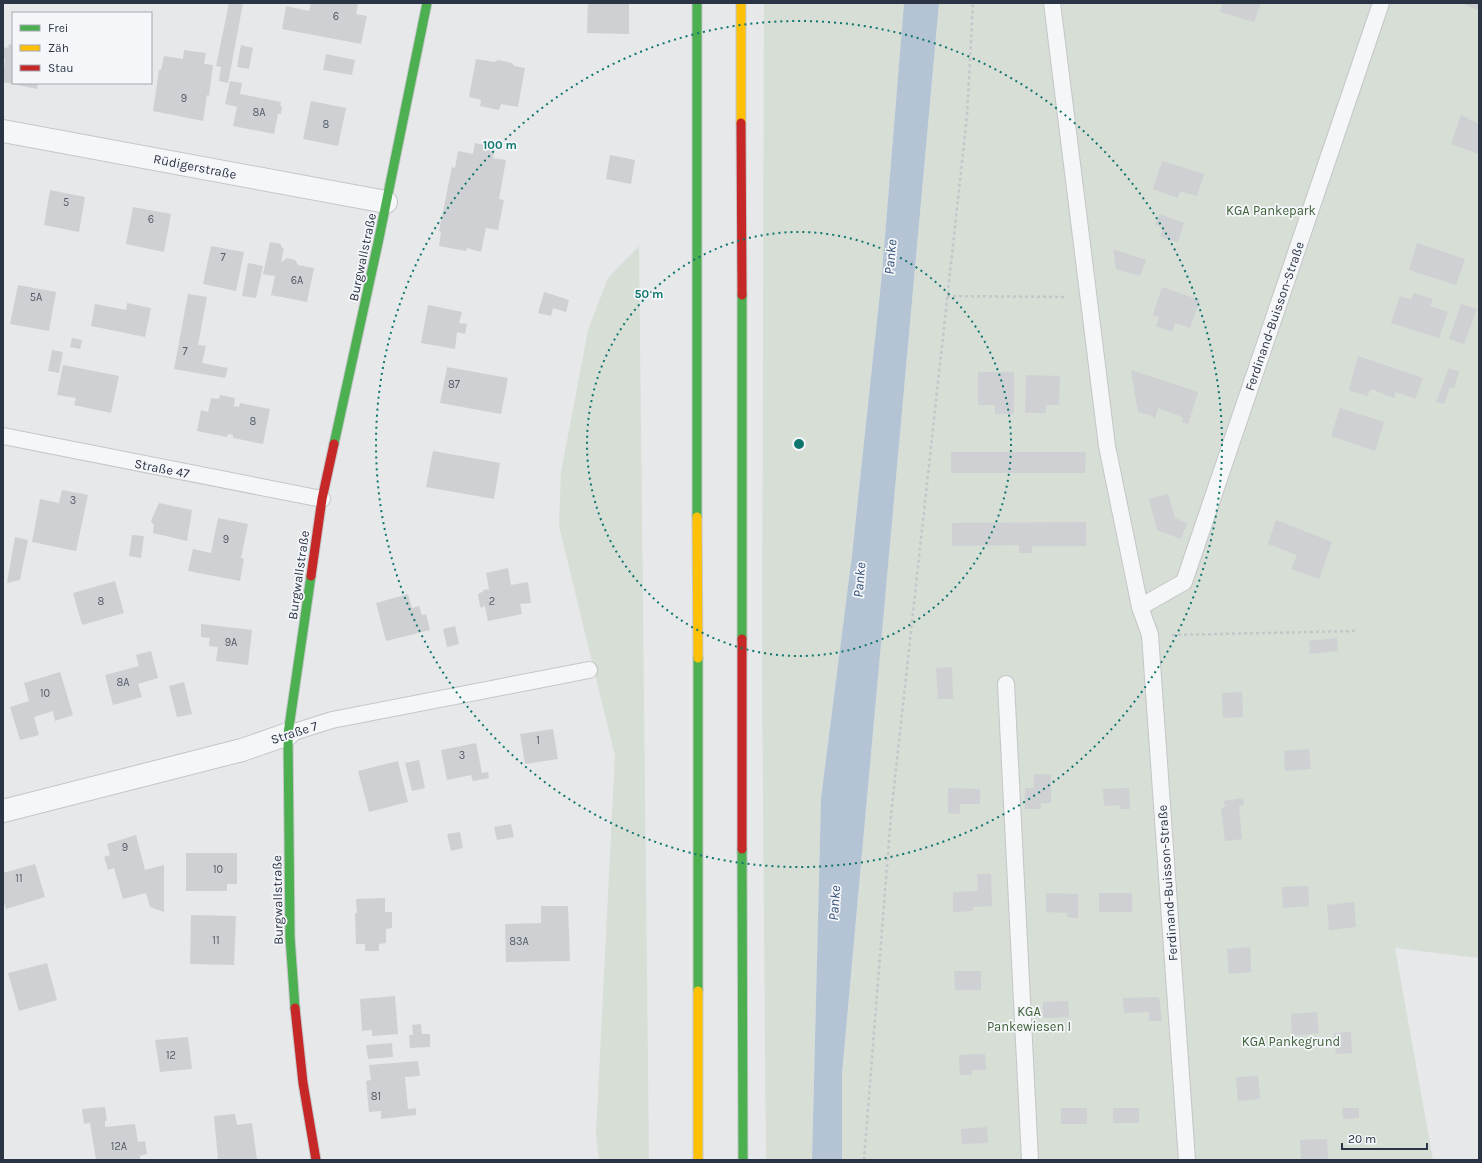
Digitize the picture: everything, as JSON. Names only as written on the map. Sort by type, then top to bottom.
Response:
[{"type":"main road","name":"Burgwallstraße","points":[[316,1160],[303,1083],[294,1002],[290,937],[288,734],[322,500],[427,3]]},
{"type":"main road","points":[[697,3],[698,1160]]},
{"type":"main road","points":[[741,3],[742,1160]]},
{"type":"street","name":"Rüdigerstraße","points":[[3,131],[386,202]]},
{"type":"street","name":"Straße 7","points":[[3,811],[242,750],[288,734]]},
{"type":"lane","name":"Ferdinand-Buisson-Straße","points":[[1052,3],[1107,446],[1140,607],[1150,635],[1187,1160]]},
{"type":"lane","name":"Ferdinand-Buisson-Straße","points":[[1140,607],[1184,582],[1381,3]]},
{"type":"lane","name":"Straße 47","points":[[3,436],[322,500]]},
{"type":"lane","name":"Straße 7","points":[[288,734],[332,720],[589,670]]},
{"type":"lane","points":[[1006,684],[1030,1160]]},
{"type":"path","points":[[864,1160],[891,815],[967,116],[973,3]]},
{"type":"path","points":[[948,296],[1089,298]]},
{"type":"path","points":[[1150,635],[1355,631]]},
{"type":"green space","points":[[764,3],[904,3],[882,273],[852,555],[821,798],[812,1160],[766,1160],[762,676]]},
{"type":"green space","points":[[939,3],[1479,3],[1479,958],[1395,948],[1433,1160],[842,1160],[842,1074]]},
{"type":"green space","points":[[639,246],[649,1160],[599,1160],[596,1135],[615,756],[559,526],[561,473],[588,330],[608,278]]},
{"type":"water","name":"Panke","points":[[904,3],[939,3],[842,1074],[842,1160],[812,1160],[821,798],[852,555],[882,273]]},
{"type":"building","points":[[229,3],[243,3],[228,83],[219,81],[221,67],[216,66]]},
{"type":"building","points":[[311,3],[358,3],[356,14],[367,16],[361,44],[282,29],[286,6],[309,11]]},
{"type":"building","points":[[588,3],[629,3],[629,34],[587,33]]},
{"type":"building","points":[[1223,3],[1261,3],[1254,22],[1220,12]]},
{"type":"building","points":[[1465,3],[1479,3],[1479,10],[1465,5]]},
{"type":"building","points":[[9,44],[12,45],[12,84],[3,82],[5,59],[3,59],[3,47],[8,48]]},
{"type":"building","points":[[241,45],[253,48],[249,69],[237,67]]},
{"type":"building","points":[[184,50],[206,53],[204,64],[213,65],[209,96],[207,95],[203,121],[153,111],[159,70],[161,70],[164,56],[183,59]]},
{"type":"building","points":[[326,54],[355,60],[352,75],[323,70]]},
{"type":"building","points":[[476,59],[494,62],[498,60],[512,63],[514,66],[525,68],[518,107],[501,104],[499,110],[480,106],[481,100],[469,97]]},
{"type":"building","points":[[230,81],[242,83],[240,94],[281,102],[281,114],[278,114],[274,134],[233,126],[237,107],[225,104]]},
{"type":"building","points":[[13,84],[38,84],[37,89]]},
{"type":"building","points":[[311,101],[346,108],[338,146],[303,139]]},
{"type":"building","points":[[1461,115],[1479,124],[1479,154],[1451,144]]},
{"type":"building","points":[[475,143],[495,147],[493,158],[506,160],[499,199],[504,200],[498,230],[486,228],[481,252],[467,248],[466,251],[439,246],[441,232],[439,231],[452,167],[455,168],[458,151],[473,154]]},
{"type":"building","points":[[610,155],[635,160],[631,184],[606,179]]},
{"type":"building","points":[[1162,161],[1204,174],[1197,196],[1180,191],[1178,198],[1153,189]]},
{"type":"building","points":[[50,190],[85,197],[79,232],[44,225]]},
{"type":"building","points":[[133,207],[171,214],[164,252],[126,244]]},
{"type":"building","points":[[1160,214],[1184,223],[1178,242],[1160,237],[1163,228],[1155,225]]},
{"type":"building","points":[[270,242],[281,244],[281,247],[284,248],[281,262],[287,258],[295,260],[298,265],[314,268],[307,302],[271,295],[275,276],[263,274]]},
{"type":"building","points":[[1417,243],[1465,259],[1456,285],[1409,270]]},
{"type":"building","points":[[211,246],[244,252],[236,291],[203,284]]},
{"type":"building","points":[[1113,249],[1146,260],[1140,276],[1116,269]]},
{"type":"building","points":[[248,263],[263,266],[256,298],[242,296]]},
{"type":"building","points":[[18,285],[56,292],[49,331],[10,324]]},
{"type":"building","points":[[1162,287],[1200,300],[1190,328],[1175,323],[1172,332],[1156,326],[1159,317],[1153,315]]},
{"type":"building","points":[[544,292],[569,300],[566,312],[553,308],[551,316],[538,313]]},
{"type":"building","points":[[1414,293],[1433,299],[1430,306],[1448,312],[1439,338],[1391,323],[1400,296],[1411,300]]},
{"type":"building","points":[[188,294],[207,297],[198,345],[206,346],[202,363],[228,368],[225,378],[174,369]]},
{"type":"building","points":[[127,303],[151,308],[145,337],[91,326],[95,304],[126,310]]},
{"type":"building","points":[[1461,304],[1477,309],[1464,344],[1449,339]]},
{"type":"building","points":[[428,305],[462,312],[459,323],[467,324],[465,334],[457,332],[455,349],[421,343]]},
{"type":"building","points":[[72,338],[82,340],[80,349],[70,347]]},
{"type":"building","points":[[52,350],[63,352],[59,373],[48,371]]},
{"type":"building","points":[[1358,356],[1423,378],[1415,399],[1396,392],[1394,398],[1371,389],[1367,396],[1349,390]]},
{"type":"building","points":[[63,365],[119,376],[111,413],[74,405],[76,398],[57,395]]},
{"type":"building","points":[[447,367],[508,378],[501,414],[440,403]]},
{"type":"building","points":[[1449,368],[1459,372],[1454,388],[1450,387],[1444,404],[1436,402]]},
{"type":"building","points":[[1131,370],[1198,392],[1188,424],[1182,422],[1183,417],[1158,408],[1155,418],[1153,418],[1153,416],[1138,412]]},
{"type":"building","points":[[978,372],[1014,372],[1014,414],[995,414],[995,405],[978,405]]},
{"type":"building","points":[[1026,375],[1060,376],[1059,405],[1046,405],[1046,413],[1025,413]]},
{"type":"building","points":[[220,395],[235,398],[234,406],[239,407],[240,403],[270,409],[263,444],[233,438],[233,435],[228,434],[227,437],[197,431],[201,410],[208,412],[211,398],[219,399]]},
{"type":"building","points":[[1340,408],[1384,422],[1375,451],[1331,436]]},
{"type":"building","points":[[433,451],[500,463],[494,499],[426,487]]},
{"type":"building","points":[[951,452],[1086,452],[1085,473],[951,473]]},
{"type":"building","points":[[62,490],[88,495],[76,551],[32,542],[40,499],[59,503]]},
{"type":"building","points":[[1168,494],[1175,518],[1187,523],[1181,539],[1157,530],[1149,499]]},
{"type":"building","points":[[159,503],[192,510],[187,541],[153,533],[154,525],[151,521]]},
{"type":"building","points":[[218,518],[248,524],[241,558],[244,559],[240,581],[188,571],[193,549],[211,553]]},
{"type":"building","points":[[1276,520],[1332,542],[1319,579],[1291,569],[1297,555],[1268,544]]},
{"type":"building","points":[[1086,522],[1086,546],[1032,546],[1032,553],[1019,553],[1019,545],[952,546],[952,523]]},
{"type":"building","points":[[132,535],[144,536],[141,558],[129,556]]},
{"type":"building","points":[[15,537],[28,540],[20,580],[7,583]]},
{"type":"building","points":[[508,568],[511,585],[528,582],[531,603],[520,604],[522,614],[488,621],[485,606],[481,608],[478,595],[479,593],[483,592],[483,590],[489,589],[486,573]]},
{"type":"building","points":[[115,581],[124,613],[82,625],[73,593]]},
{"type":"building","points":[[408,594],[412,608],[419,606],[422,615],[426,614],[430,630],[386,641],[376,603]]},
{"type":"building","points":[[201,624],[252,630],[248,665],[216,661],[218,647],[209,646],[210,638],[201,637]]},
{"type":"building","points":[[455,626],[459,644],[447,647],[443,629]]},
{"type":"building","points":[[1337,638],[1338,651],[1310,654],[1309,641]]},
{"type":"building","points":[[151,651],[158,678],[138,684],[142,697],[113,705],[105,675],[139,666],[136,655]]},
{"type":"building","points":[[952,667],[953,699],[938,699],[936,668]]},
{"type":"building","points":[[60,672],[73,715],[55,721],[53,711],[34,717],[39,735],[20,740],[10,707],[29,701],[24,683]]},
{"type":"building","points":[[184,682],[192,714],[177,717],[169,686]]},
{"type":"building","points":[[1242,692],[1243,717],[1223,718],[1222,693]]},
{"type":"building","points":[[553,729],[558,759],[525,764],[520,734]]},
{"type":"building","points":[[476,743],[482,773],[488,772],[489,778],[473,781],[471,775],[447,780],[441,750]]},
{"type":"building","points":[[1309,749],[1311,769],[1285,771],[1284,751]]},
{"type":"building","points":[[419,760],[425,788],[412,791],[405,763]]},
{"type":"building","points":[[398,761],[408,802],[369,812],[358,771]]},
{"type":"building","points":[[1034,774],[1051,775],[1051,803],[1041,803],[1041,809],[1025,809],[1025,788],[1034,788]]},
{"type":"building","points":[[948,788],[980,789],[980,804],[960,804],[960,814],[948,813]]},
{"type":"building","points":[[1129,788],[1130,809],[1120,809],[1120,805],[1104,806],[1103,789]]},
{"type":"building","points":[[1243,798],[1244,805],[1239,806],[1242,839],[1225,841],[1221,808],[1225,807],[1224,801]]},
{"type":"building","points":[[511,824],[514,837],[497,840],[494,827]]},
{"type":"building","points":[[460,832],[463,848],[451,851],[447,834]]},
{"type":"building","points":[[136,835],[145,870],[164,865],[164,912],[150,907],[146,893],[123,899],[114,868],[108,870],[104,857],[110,855],[107,844]]},
{"type":"building","points":[[186,853],[237,853],[237,884],[227,884],[227,891],[186,891]]},
{"type":"building","points":[[35,864],[45,897],[6,909],[3,898],[3,873]]},
{"type":"building","points":[[977,874],[991,874],[992,906],[973,907],[973,911],[953,912],[953,892],[978,891]]},
{"type":"building","points":[[1308,886],[1309,906],[1283,908],[1282,887]]},
{"type":"building","points":[[1046,893],[1078,894],[1078,918],[1067,917],[1067,913],[1046,912]]},
{"type":"building","points":[[1099,893],[1132,893],[1132,912],[1099,912]]},
{"type":"building","points":[[385,898],[385,912],[392,912],[392,928],[386,929],[386,943],[379,944],[379,951],[365,951],[365,944],[356,944],[356,899]]},
{"type":"building","points":[[1354,902],[1356,927],[1329,930],[1327,905]]},
{"type":"building","points":[[541,906],[568,906],[570,961],[506,962],[505,924],[541,923]]},
{"type":"building","points":[[191,915],[236,916],[234,965],[190,964]]},
{"type":"building","points":[[1250,947],[1251,972],[1229,974],[1227,949]]},
{"type":"building","points":[[47,963],[57,1000],[19,1011],[8,973]]},
{"type":"building","points":[[954,971],[981,971],[981,990],[955,990]]},
{"type":"building","points":[[395,996],[398,1034],[372,1036],[372,1030],[362,1031],[360,999]]},
{"type":"building","points":[[1159,997],[1162,1021],[1149,1021],[1149,1012],[1124,1013],[1123,998]]},
{"type":"building","points":[[1068,1001],[1069,1017],[1043,1018],[1043,1002]]},
{"type":"building","points":[[1317,1012],[1319,1033],[1292,1036],[1291,1014]]},
{"type":"building","points":[[421,1024],[422,1034],[430,1034],[430,1047],[410,1048],[409,1035],[413,1035],[412,1025]]},
{"type":"building","points":[[1351,1032],[1352,1053],[1336,1054],[1334,1033]]},
{"type":"building","points":[[188,1037],[192,1069],[160,1072],[155,1040]]},
{"type":"building","points":[[392,1043],[393,1057],[368,1059],[366,1045]]},
{"type":"building","points":[[985,1054],[986,1070],[972,1070],[972,1075],[960,1075],[959,1055]]},
{"type":"building","points":[[418,1061],[420,1076],[405,1077],[408,1109],[416,1108],[416,1115],[381,1119],[381,1111],[369,1112],[366,1081],[371,1080],[369,1065]]},
{"type":"building","points":[[1258,1076],[1260,1099],[1238,1101],[1236,1077]]},
{"type":"building","points":[[105,1107],[107,1121],[105,1121],[105,1127],[135,1124],[138,1142],[145,1141],[147,1154],[140,1156],[140,1160],[96,1160],[90,1123],[84,1124],[82,1109]]},
{"type":"building","points":[[1061,1108],[1087,1108],[1087,1124],[1061,1124]]},
{"type":"building","points":[[1113,1108],[1139,1108],[1139,1123],[1113,1123]]},
{"type":"building","points":[[1342,1108],[1359,1108],[1359,1118],[1343,1119]]},
{"type":"building","points":[[235,1114],[237,1125],[252,1123],[257,1160],[218,1160],[214,1116]]},
{"type":"building","points":[[987,1127],[988,1143],[962,1144],[961,1129]]},
{"type":"building","points":[[1327,1139],[1328,1160],[1301,1160],[1300,1140]]},
{"type":"traffic: fast","points":[[334,444],[378,243],[427,3]]},
{"type":"traffic: fast","points":[[697,3],[697,517]]},
{"type":"traffic: fast","points":[[742,295],[742,639]]},
{"type":"traffic: fast","points":[[295,1008],[290,937],[288,734],[311,576]]},
{"type":"traffic: fast","points":[[698,658],[698,991]]},
{"type":"traffic: fast","points":[[742,849],[743,1160]]},
{"type":"traffic: slow","points":[[741,3],[741,123]]},
{"type":"traffic: slow","points":[[697,517],[698,658]]},
{"type":"traffic: slow","points":[[698,991],[698,1160]]},
{"type":"traffic: jam","points":[[741,123],[742,295]]},
{"type":"traffic: jam","points":[[311,576],[322,499],[334,444]]},
{"type":"traffic: jam","points":[[742,639],[742,849]]},
{"type":"traffic: jam","points":[[295,1008],[303,1083],[316,1160]]},
{"type":"park label","name":"KGA Pankepark","points":[[1271,210]]},
{"type":"park label","name":"KGA Pankewiesen I","points":[[1029,1018]]},
{"type":"park label","name":"KGA Pankegrund","points":[[1291,1041]]}]
